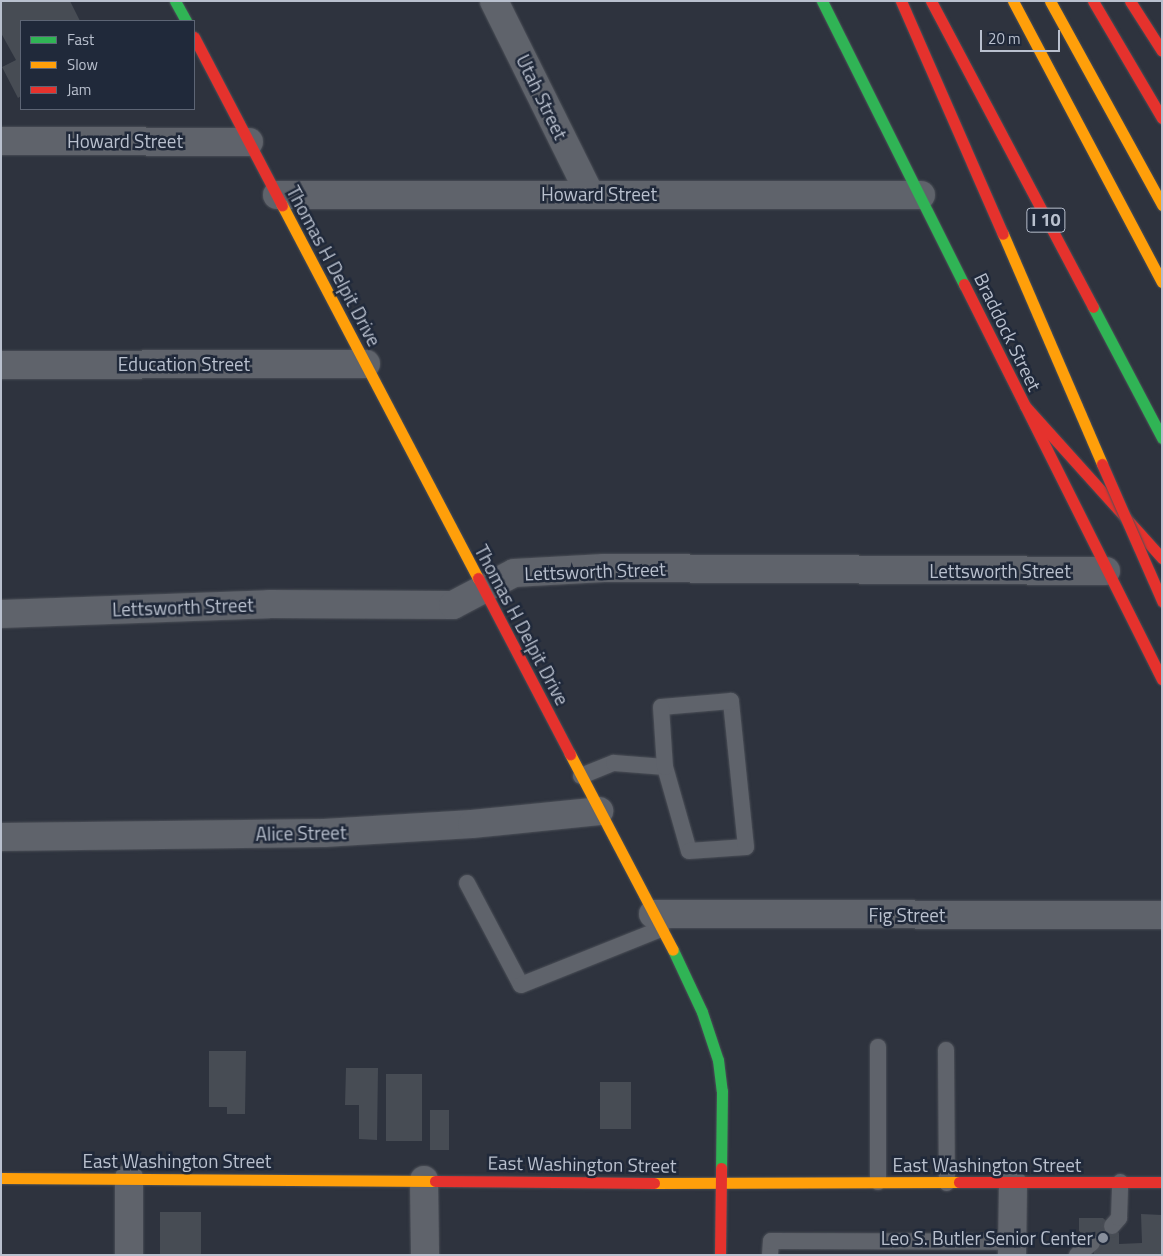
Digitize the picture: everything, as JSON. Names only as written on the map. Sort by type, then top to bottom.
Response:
[{"type":"main road","points":[[175,1],[185,20]]},
{"type":"main road","name":"Braddock Street","points":[[822,1],[921,195],[1106,571],[1162,679]]},
{"type":"main road","points":[[901,1],[1162,601]]},
{"type":"main road","name":"I 10","points":[[931,1],[1162,438]]},
{"type":"main road","points":[[1013,1],[1162,282]]},
{"type":"main road","points":[[1050,1],[1162,205]]},
{"type":"main road","points":[[1093,1],[1162,118]]},
{"type":"main road","points":[[1130,1],[1162,51]]},
{"type":"main road","name":"Thomas H Delpit Drive","points":[[195,39],[581,776],[702,1012],[718,1060],[722,1091],[720,1255]]},
{"type":"main road","points":[[1025,406],[1162,558]]},
{"type":"main road","name":"East Washington Street","points":[[1,1178],[721,1183],[878,1182],[1013,1184],[1162,1182]]},
{"type":"street","name":"Utah Street","points":[[494,1],[590,194]]},
{"type":"street","name":"Howard Street","points":[[1,141],[249,142]]},
{"type":"street","name":"Howard Street","points":[[277,195],[921,195]]},
{"type":"street","name":"Education Street","points":[[1,364],[366,364]]},
{"type":"street","name":"Lettsworth Street","points":[[1,614],[269,604],[453,605],[514,573],[604,568],[1106,571]]},
{"type":"street","name":"Alice Street","points":[[1,837],[333,832],[472,824],[599,811]]},
{"type":"street","name":"Fig Street","points":[[657,922],[1162,915]]},
{"type":"street","points":[[129,1178],[129,1255]]},
{"type":"street","points":[[424,1180],[424,1255]]},
{"type":"street","points":[[1012,1248],[1013,1184]]},
{"type":"lane","points":[[731,701],[746,847],[689,851],[665,767],[662,707],[731,701]]},
{"type":"lane","points":[[581,776],[614,763],[665,767]]},
{"type":"lane","points":[[467,882],[521,985],[657,922]]},
{"type":"lane","points":[[878,1047],[878,1182]]},
{"type":"lane","points":[[946,1050],[947,1183]]},
{"type":"lane","points":[[1112,1226],[1118,1218],[1120,1182]]},
{"type":"lane","points":[[770,1255],[771,1241],[1012,1248]]},
{"type":"lane","points":[[1077,1255],[1092,1243]]},
{"type":"building","points":[[1,1],[70,1],[80,20],[20,20],[20,97],[18,98],[2,67],[16,60],[1,33]]},
{"type":"building","points":[[209,1051],[246,1051],[245,1114],[227,1114],[227,1107],[209,1107]]},
{"type":"building","points":[[346,1068],[378,1068],[377,1140],[359,1139],[359,1105],[345,1105]]},
{"type":"building","points":[[386,1074],[422,1074],[422,1141],[386,1141]]},
{"type":"building","points":[[600,1082],[631,1082],[631,1129],[600,1129]]},
{"type":"building","points":[[430,1110],[449,1110],[449,1150],[430,1150]]},
{"type":"building","points":[[160,1212],[201,1212],[201,1255],[160,1255]]},
{"type":"building","name":"Leo S. Butler Senior Center","points":[[1141,1214],[1162,1215],[1162,1255],[1094,1255],[1094,1245],[1079,1231],[1079,1218],[1103,1218],[1119,1233],[1119,1244],[1142,1243]]},
{"type":"traffic: fast","points":[[175,1],[185,20]]},
{"type":"traffic: fast","points":[[822,1],[964,284]]},
{"type":"traffic: fast","points":[[1093,307],[1162,438]]},
{"type":"traffic: fast","points":[[673,950],[702,1012],[718,1060],[722,1091],[721,1168]]},
{"type":"traffic: slow","points":[[1013,1],[1162,282]]},
{"type":"traffic: slow","points":[[1050,1],[1162,205]]},
{"type":"traffic: slow","points":[[282,205],[478,578]]},
{"type":"traffic: slow","points":[[1003,234],[1102,464]]},
{"type":"traffic: slow","points":[[570,754],[673,950]]},
{"type":"traffic: slow","points":[[1,1178],[435,1181]]},
{"type":"traffic: slow","points":[[654,1183],[959,1182]]},
{"type":"traffic: jam","points":[[901,1],[1003,234]]},
{"type":"traffic: jam","points":[[931,1],[1093,307]]},
{"type":"traffic: jam","points":[[1093,1],[1162,118]]},
{"type":"traffic: jam","points":[[1130,1],[1162,51]]},
{"type":"traffic: jam","points":[[195,39],[282,205]]},
{"type":"traffic: jam","points":[[964,284],[1162,679]]},
{"type":"traffic: jam","points":[[1025,406],[1162,558]]},
{"type":"traffic: jam","points":[[1102,464],[1162,601]]},
{"type":"traffic: jam","points":[[478,578],[570,754]]},
{"type":"traffic: jam","points":[[720,1255],[721,1168]]},
{"type":"traffic: jam","points":[[435,1181],[654,1183]]},
{"type":"traffic: jam","points":[[959,1182],[1162,1182]]},
{"type":"place","name":"Leo S. Butler Senior Center","points":[[1103,1238]]}]
